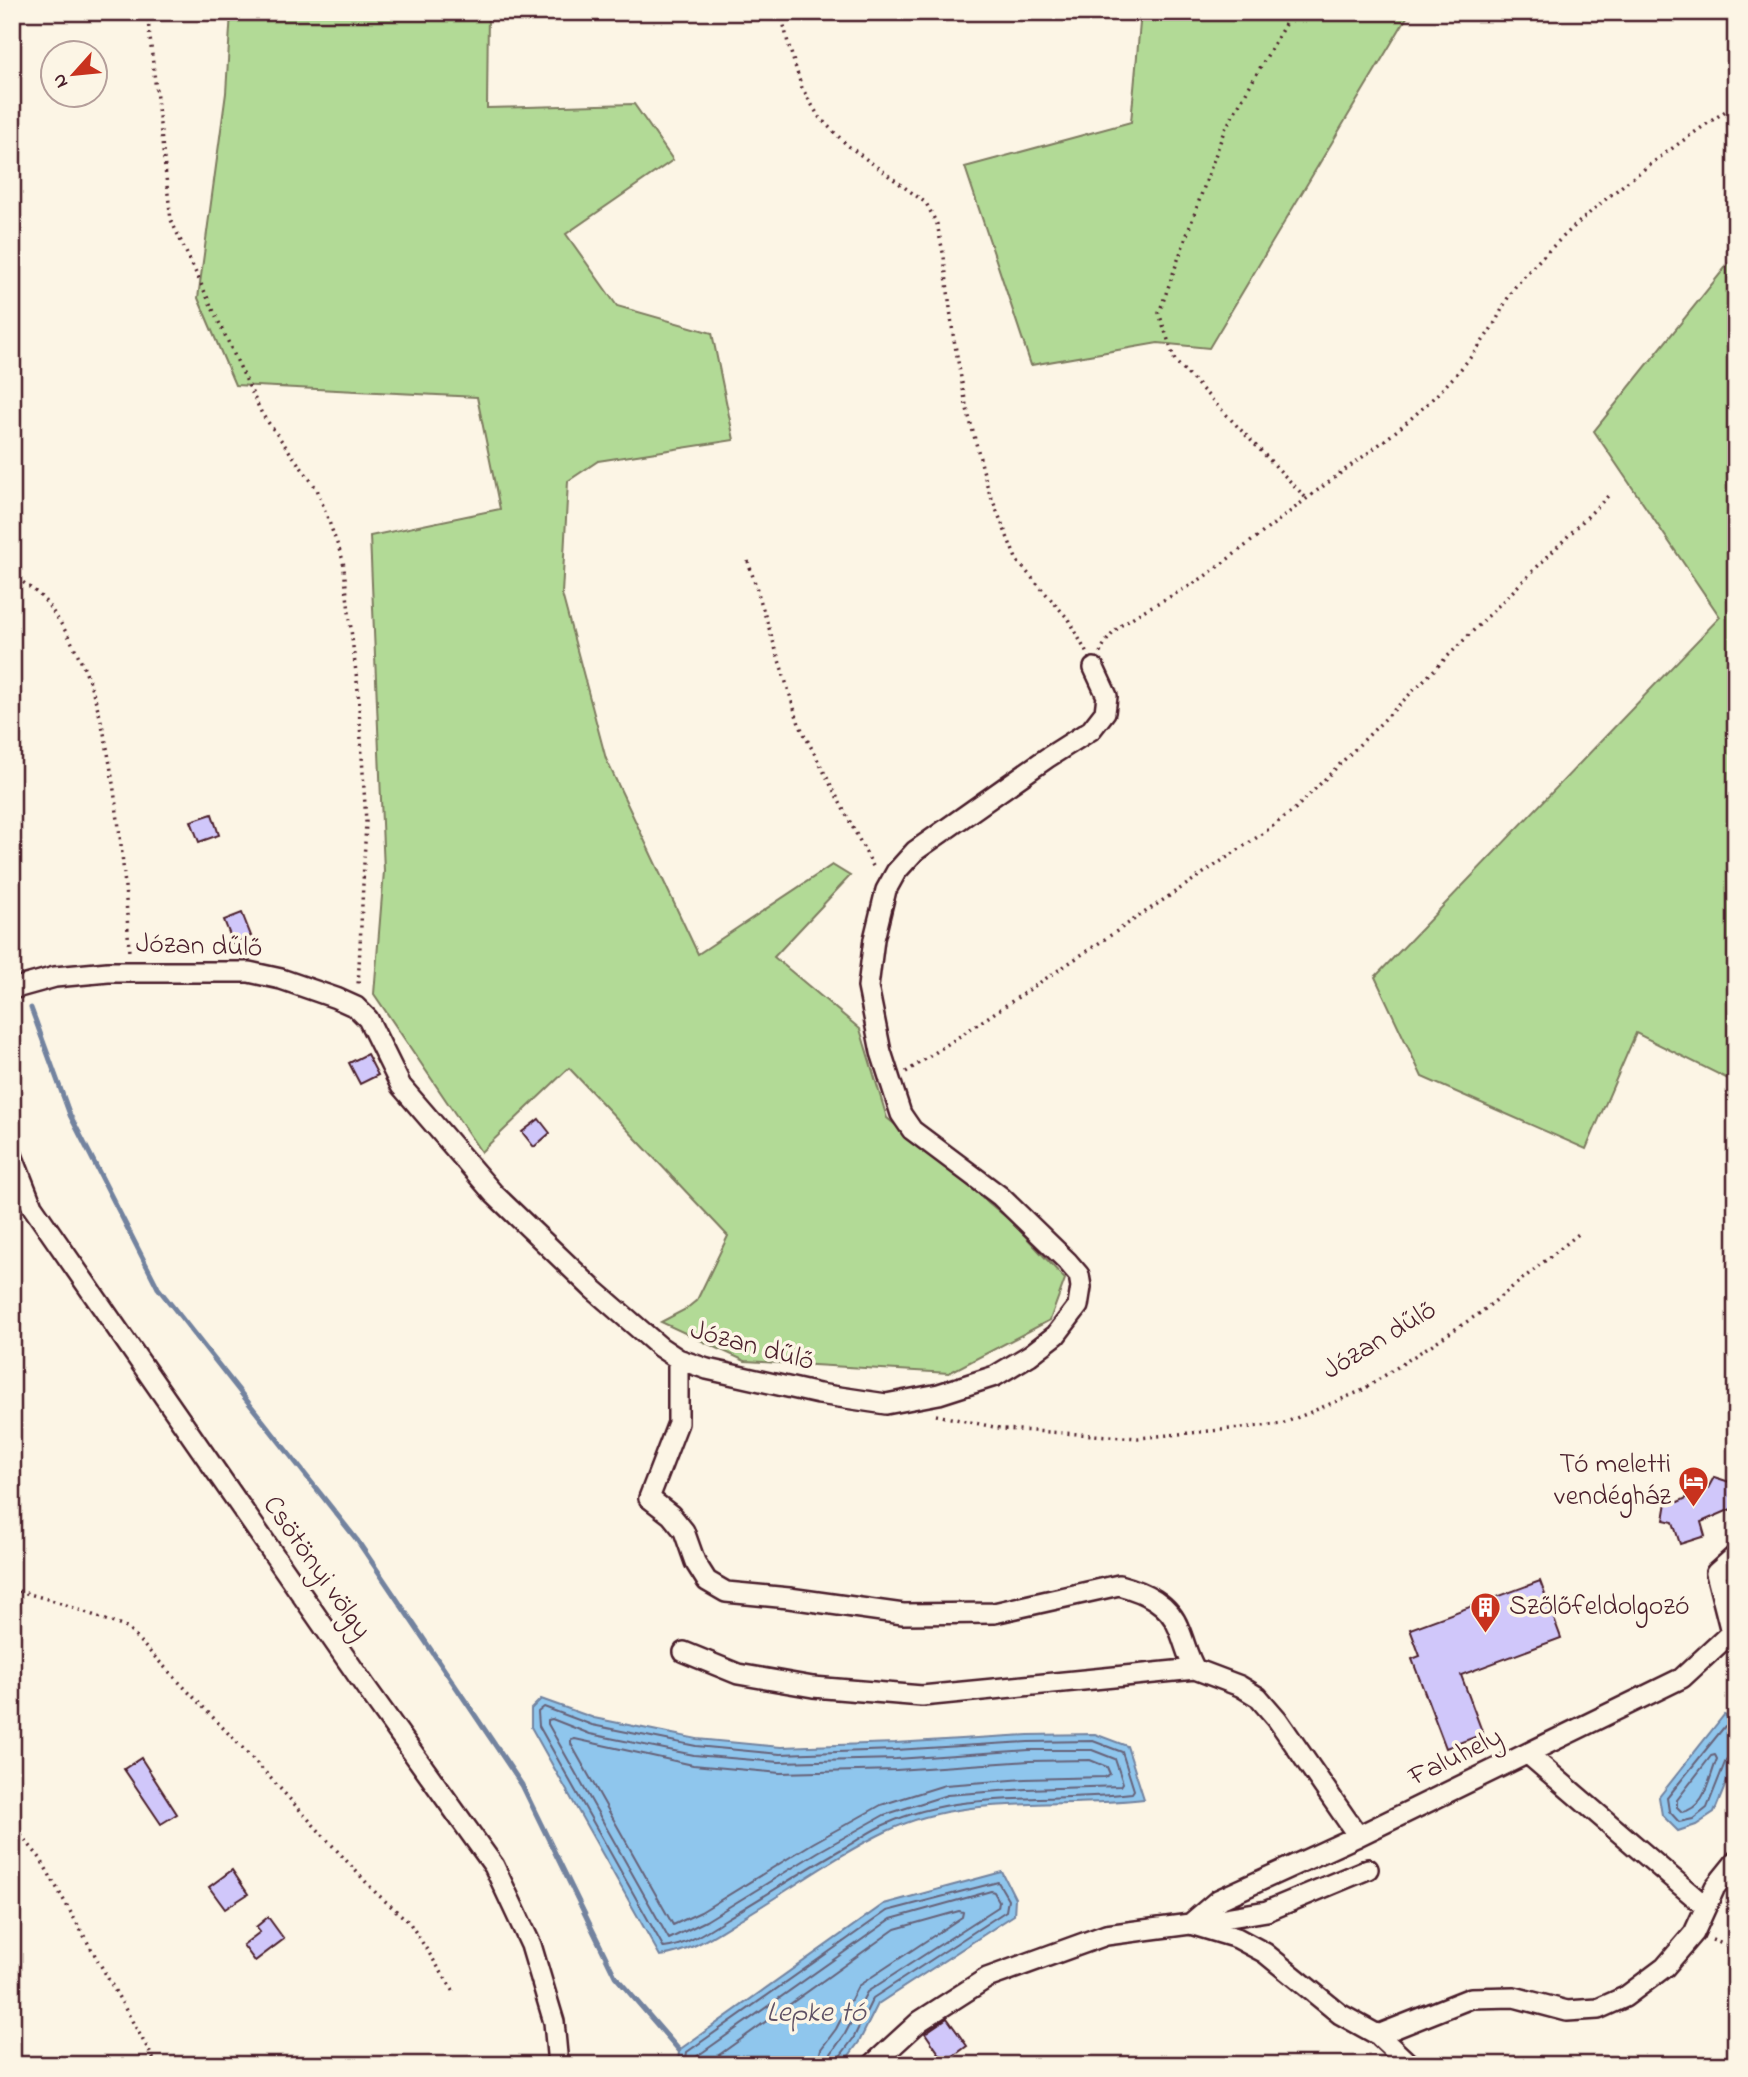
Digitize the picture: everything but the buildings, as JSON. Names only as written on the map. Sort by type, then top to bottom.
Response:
[{"type":"street","points":[[886,890],[896,872],[915,851],[1091,730],[1105,712],[1107,696],[1094,668]]},
{"type":"street","name":"Józan dűlő","points":[[12,989],[55,977],[108,972],[249,972],[281,979],[356,1007],[374,1028],[401,1086],[494,1194],[593,1289],[660,1347],[678,1359],[707,1368],[819,1394],[886,1404],[939,1394],[995,1376],[1030,1355],[1056,1335],[1079,1306],[1081,1287],[1079,1275],[1067,1261],[1000,1196],[912,1130],[901,1114],[890,1083],[868,987],[874,939],[886,890]]},
{"type":"street","name":"Csötönyi völgy","points":[[12,1155],[32,1206],[494,1867],[531,1945],[554,2022],[558,2065]]},
{"type":"street","points":[[678,1359],[678,1423],[649,1497],[671,1515],[684,1531],[695,1562],[706,1581],[726,1592],[903,1614],[994,1612],[1119,1585],[1139,1590],[1170,1611],[1179,1628],[1187,1657],[1195,1670]]},
{"type":"street","points":[[1734,1630],[1716,1573],[1736,1555]]},
{"type":"street","name":"Faluhely","points":[[1190,1924],[1218,1900],[1359,1836],[1682,1678],[1734,1630]]},
{"type":"street","points":[[684,1652],[738,1674],[813,1687],[922,1696],[1195,1670],[1240,1686],[1258,1697],[1277,1719],[1359,1836]]},
{"type":"street","points":[[1528,1754],[1706,1907]]},
{"type":"street","points":[[1378,2035],[1471,1998],[1514,1997],[1567,2011],[1598,2009],[1625,1997],[1665,1967],[1694,1933],[1715,1887],[1736,1861]]},
{"type":"street","points":[[872,2065],[920,2021],[987,1979],[1106,1935],[1268,1911],[1368,1869]]},
{"type":"street","points":[[1190,1924],[1237,1938],[1265,1953],[1340,2014],[1378,2035],[1410,2065]]},
{"type":"path","points":[[147,12],[171,220],[262,414],[317,489],[343,560],[358,690],[366,822],[356,1007]]},
{"type":"path","points":[[782,12],[802,88],[819,117],[847,145],[926,203],[937,224],[966,405],[996,512],[1017,561],[1070,621],[1094,668]]},
{"type":"path","points":[[1292,12],[1224,131],[1159,313],[1175,361],[1306,498]]},
{"type":"path","points":[[1094,668],[1104,643],[1120,626],[1203,578],[1385,441],[1446,387],[1490,331],[1517,284],[1556,244],[1667,153],[1736,104]]},
{"type":"path","points":[[890,1083],[1294,810],[1611,493]]},
{"type":"path","points":[[748,561],[799,724],[886,890]]},
{"type":"path","points":[[12,575],[44,599],[75,646],[96,697],[110,762],[126,881],[130,973]]},
{"type":"path","name":"Józan dűlő","points":[[925,1412],[1004,1429],[1138,1438],[1282,1424],[1361,1391],[1480,1312],[1581,1232]]},
{"type":"path","points":[[12,1589],[61,1602],[127,1628],[262,1768],[376,1893],[409,1922],[456,1995]]},
{"type":"path","points":[[12,1824],[40,1858],[157,2065]]},
{"type":"path","points":[[1694,1933],[1736,1949]]},
{"type":"green space","points":[[231,12],[488,12],[487,108],[634,104],[673,160],[566,234],[617,306],[712,333],[734,440],[598,461],[568,481],[562,594],[606,759],[698,954],[832,865],[850,876],[774,957],[860,1029],[887,1118],[1012,1222],[1065,1279],[1050,1320],[949,1373],[745,1361],[661,1322],[697,1300],[728,1236],[569,1068],[481,1152],[374,994],[384,871],[370,536],[500,509],[477,397],[235,385],[198,298],[226,93]]},
{"type":"green space","points":[[1141,12],[1410,12],[1209,348],[1158,343],[1031,365],[965,167],[1131,122]]},
{"type":"green space","points":[[1736,254],[1736,1083],[1636,1033],[1586,1149],[1422,1077],[1375,977],[1720,617],[1594,431]]},
{"type":"green space","points":[[1729,1986],[1736,1986],[1736,2037],[1730,2038]]},
{"type":"water","points":[[541,1699],[594,1718],[697,1739],[781,1747],[1095,1734],[1127,1746],[1144,1799],[1014,1804],[949,1811],[917,1819],[887,1831],[849,1852],[700,1943],[660,1956],[531,1727],[531,1709]]},
{"type":"water","points":[[1724,1715],[1736,1720],[1736,1759],[1714,1813],[1696,1825],[1678,1831],[1662,1815],[1659,1797]]},
{"type":"water","name":"Lepke tó","points":[[1002,1872],[1015,1898],[1014,1915],[878,2004],[859,2042],[842,2065],[678,2065],[679,2050],[884,1904]]},
{"type":"waterway","points":[[31,1008],[70,1115],[158,1288],[357,1540],[522,1785],[615,1976],[679,2050]]},
{"type":"place","name":"Tó meletti vendégház","points":[[1694,1508]]},
{"type":"place","name":"Szőlőfeldolgozó","points":[[1486,1634]]}]
